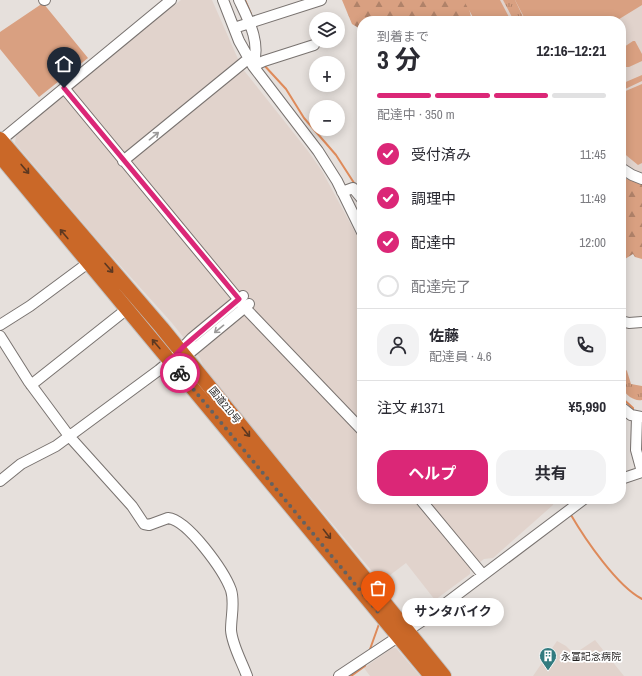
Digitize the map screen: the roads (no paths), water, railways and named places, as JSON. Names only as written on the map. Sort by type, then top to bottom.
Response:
[{"type":"highway","name":"国道210号","points":[[0,140],[182,353],[403,633],[431,676]]},
{"type":"highway","name":"国道210号","points":[[0,156],[170,361],[403,633],[444,676]]},
{"type":"street","points":[[0,140],[171,0]]},
{"type":"street","points":[[223,0],[234,28],[256,62],[270,90],[310,140],[342,192],[357,222]]},
{"type":"street","points":[[239,0],[252,22],[256,49],[256,62]]},
{"type":"street","points":[[234,28],[320,0]]},
{"type":"street","points":[[126,159],[256,62],[309,46]]},
{"type":"street","points":[[66,87],[244,302],[357,425]]},
{"type":"street","points":[[626,172],[632,176],[642,179]]},
{"type":"street","points":[[342,192],[353,188],[357,193]]},
{"type":"street","points":[[0,325],[30,306],[88,263]]},
{"type":"street","points":[[0,481],[21,464],[43,455],[69,436],[182,353],[244,302]]},
{"type":"street","points":[[244,302],[357,419]]},
{"type":"street","points":[[31,385],[127,309]]},
{"type":"street","points":[[626,322],[642,322]]},
{"type":"street","points":[[0,336],[31,385],[69,436],[132,506],[146,525],[168,518],[177,522],[196,538],[220,570],[228,582],[232,594],[232,634],[247,676]]},
{"type":"street","points":[[626,411],[631,415],[639,417],[636,450],[642,472],[626,477]]},
{"type":"street","points":[[424,504],[485,574]]},
{"type":"street","points":[[429,504],[485,574]]},
{"type":"street","points":[[339,676],[403,633],[485,574],[574,504]]},
{"type":"waterway","points":[[245,0],[251,14]]},
{"type":"waterway","points":[[263,64],[286,89],[304,118],[336,155],[356,186]]},
{"type":"waterway","points":[[626,402],[633,408],[633,411]]},
{"type":"waterway","points":[[571,515],[593,549],[612,573],[632,593],[642,599]]},
{"type":"waterway","points":[[369,652],[379,624]]},
{"type":"waterway","points":[[351,676],[365,666],[366,662]]},
{"type":"place","name":"サンタバイク","points":[[378,612]]},
{"type":"place","name":"永富記念病院","points":[[548,671]]}]
